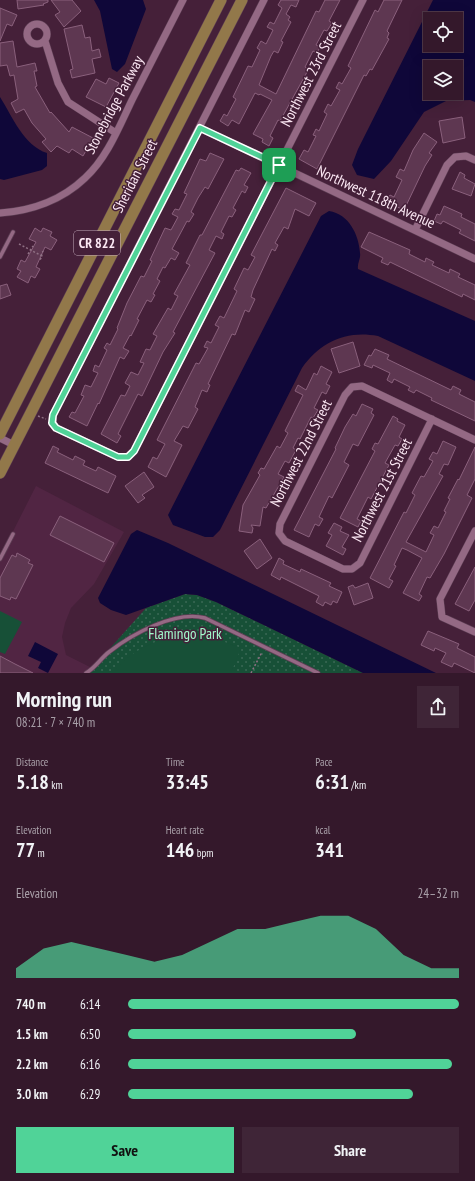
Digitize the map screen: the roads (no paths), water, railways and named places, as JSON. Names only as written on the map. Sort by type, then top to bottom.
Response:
[{"type":"main road","name":"Sheridan Street","points":[[0,434],[221,0]]},
{"type":"main road","name":"Sheridan Street","points":[[0,473],[242,0]]},
{"type":"main road","points":[[165,111],[181,120]]},
{"type":"street","name":"Stonebridge Parkway","points":[[0,213],[37,208],[64,195],[85,178],[100,160],[116,133],[183,0]]},
{"type":"street","points":[[200,128],[264,0]]},
{"type":"street","name":"Northwest 23rd Street","points":[[200,128],[53,419],[56,428],[118,457],[128,457],[134,451],[363,0]]},
{"type":"street","points":[[45,41],[58,83],[68,102],[116,133]]},
{"type":"street","name":"Northwest 118th Avenue","points":[[200,128],[475,259]]},
{"type":"street","points":[[415,230],[447,165],[455,157],[466,156],[475,160]]},
{"type":"street","name":"Northwest 22nd Street","points":[[352,569],[343,569],[285,541],[279,534],[280,524],[345,395],[352,387],[362,386],[432,419]]},
{"type":"street","points":[[432,419],[475,440]]},
{"type":"street","name":"Northwest 21st Street","points":[[352,569],[360,563],[432,419]]},
{"type":"street","points":[[0,438],[14,445]]},
{"type":"street","points":[[475,531],[440,599],[442,617],[475,632]]},
{"type":"lane","points":[[0,257],[13,232]]},
{"type":"lane","points":[[0,560],[13,534]]},
{"type":"lane","points":[[87,673],[108,652],[132,638],[160,623],[195,615],[205,618],[318,673]]},
{"type":"park label","name":"Flamingo Park","points":[[185,634]]}]
